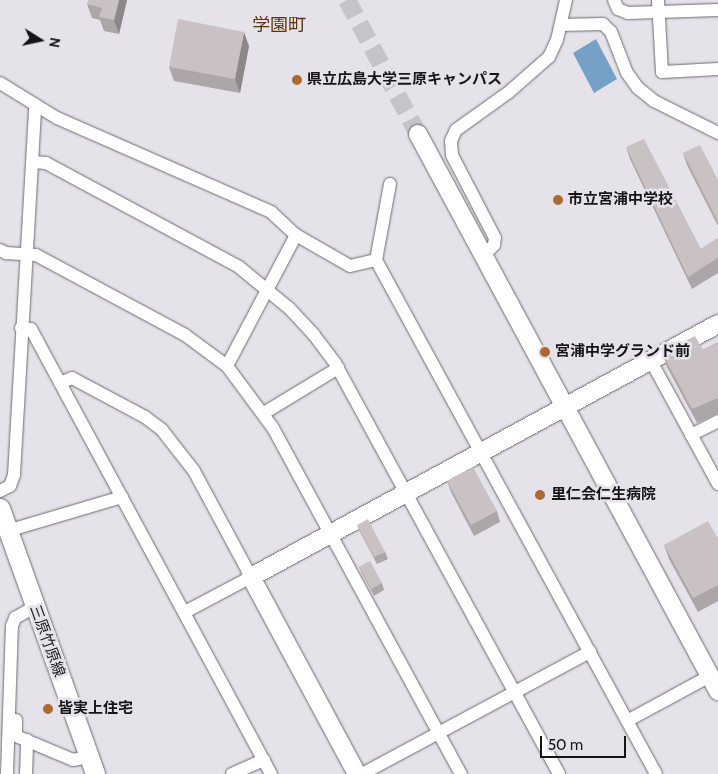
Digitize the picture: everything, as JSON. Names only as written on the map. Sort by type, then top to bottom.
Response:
[{"type":"main road","name":"三原竹原線","points":[[0,508],[92,766]]},
{"type":"street","points":[[485,254],[494,245],[495,238],[452,155],[451,141],[456,130],[509,92],[549,57],[561,25],[566,0]]},
{"type":"street","points":[[614,0],[618,9],[628,13],[659,6],[690,6],[718,10]]},
{"type":"street","points":[[659,6],[662,72],[718,69]]},
{"type":"street","points":[[561,25],[603,24],[611,32],[627,73],[638,88],[654,101],[718,133]]},
{"type":"street","points":[[0,82],[34,107],[271,212],[296,235],[350,266],[376,260]]},
{"type":"street","points":[[0,490],[10,486],[14,475],[21,328],[33,162],[34,107]]},
{"type":"street","points":[[418,134],[485,254],[714,684],[627,721]]},
{"type":"street","points":[[33,162],[46,163],[239,267],[268,289],[314,335],[338,368],[559,774]]},
{"type":"street","points":[[390,184],[376,260],[656,774]]},
{"type":"street","points":[[227,366],[296,235]]},
{"type":"street","points":[[0,250],[6,253],[36,255],[185,335],[227,366],[264,414],[461,774]]},
{"type":"street","points":[[185,612],[480,450],[718,324]]},
{"type":"street","points":[[21,328],[30,329],[185,612],[271,774]]},
{"type":"street","points":[[651,361],[718,484]]},
{"type":"street","points":[[264,414],[338,368]]},
{"type":"street","points":[[60,383],[72,378],[162,430],[194,471],[358,774]]},
{"type":"street","points":[[692,435],[718,421]]},
{"type":"street","points":[[7,531],[122,497]]},
{"type":"street","points":[[7,774],[4,748],[10,703],[6,625],[34,607]]},
{"type":"street","points":[[362,774],[515,694],[590,652]]},
{"type":"street","points":[[10,703],[16,704],[26,774]]},
{"type":"street","points":[[22,738],[92,766]]},
{"type":"street","points":[[232,774],[264,760]]},
{"type":"water","points":[[596,39],[617,79],[594,93],[573,53]]},
{"type":"building","points":[[88,0],[119,0],[114,20],[99,17],[102,8],[87,4]]},
{"type":"building","points":[[178,19],[244,32],[235,79],[169,67]]},
{"type":"building","points":[[644,139],[701,249],[718,238],[718,258],[688,277],[626,147]]},
{"type":"building","points":[[700,145],[718,180],[718,222],[683,153]]},
{"type":"building","points":[[695,336],[703,350],[718,342],[718,398],[692,409],[662,353]]},
{"type":"building","points":[[473,467],[497,511],[471,525],[447,481]]},
{"type":"building","points":[[368,519],[385,552],[374,557],[357,525]]},
{"type":"building","points":[[708,521],[718,539],[718,585],[693,598],[664,545]]},
{"type":"building","points":[[370,561],[382,583],[371,589],[359,567]]},
{"type":"tunnel","points":[[347,0],[418,134]]},
{"type":"place","name":"県立広島大学三原キャンパス","points":[[297,80]]},
{"type":"place","name":"市立宮浦中学校","points":[[558,200]]},
{"type":"place","name":"宮浦中学グランド前","points":[[545,352]]},
{"type":"place","name":"里仁会仁生病院","points":[[540,495]]},
{"type":"place","name":"皆実上住宅","points":[[48,709]]},
{"type":"district","name":"学園町","points":[[279,25]]}]
